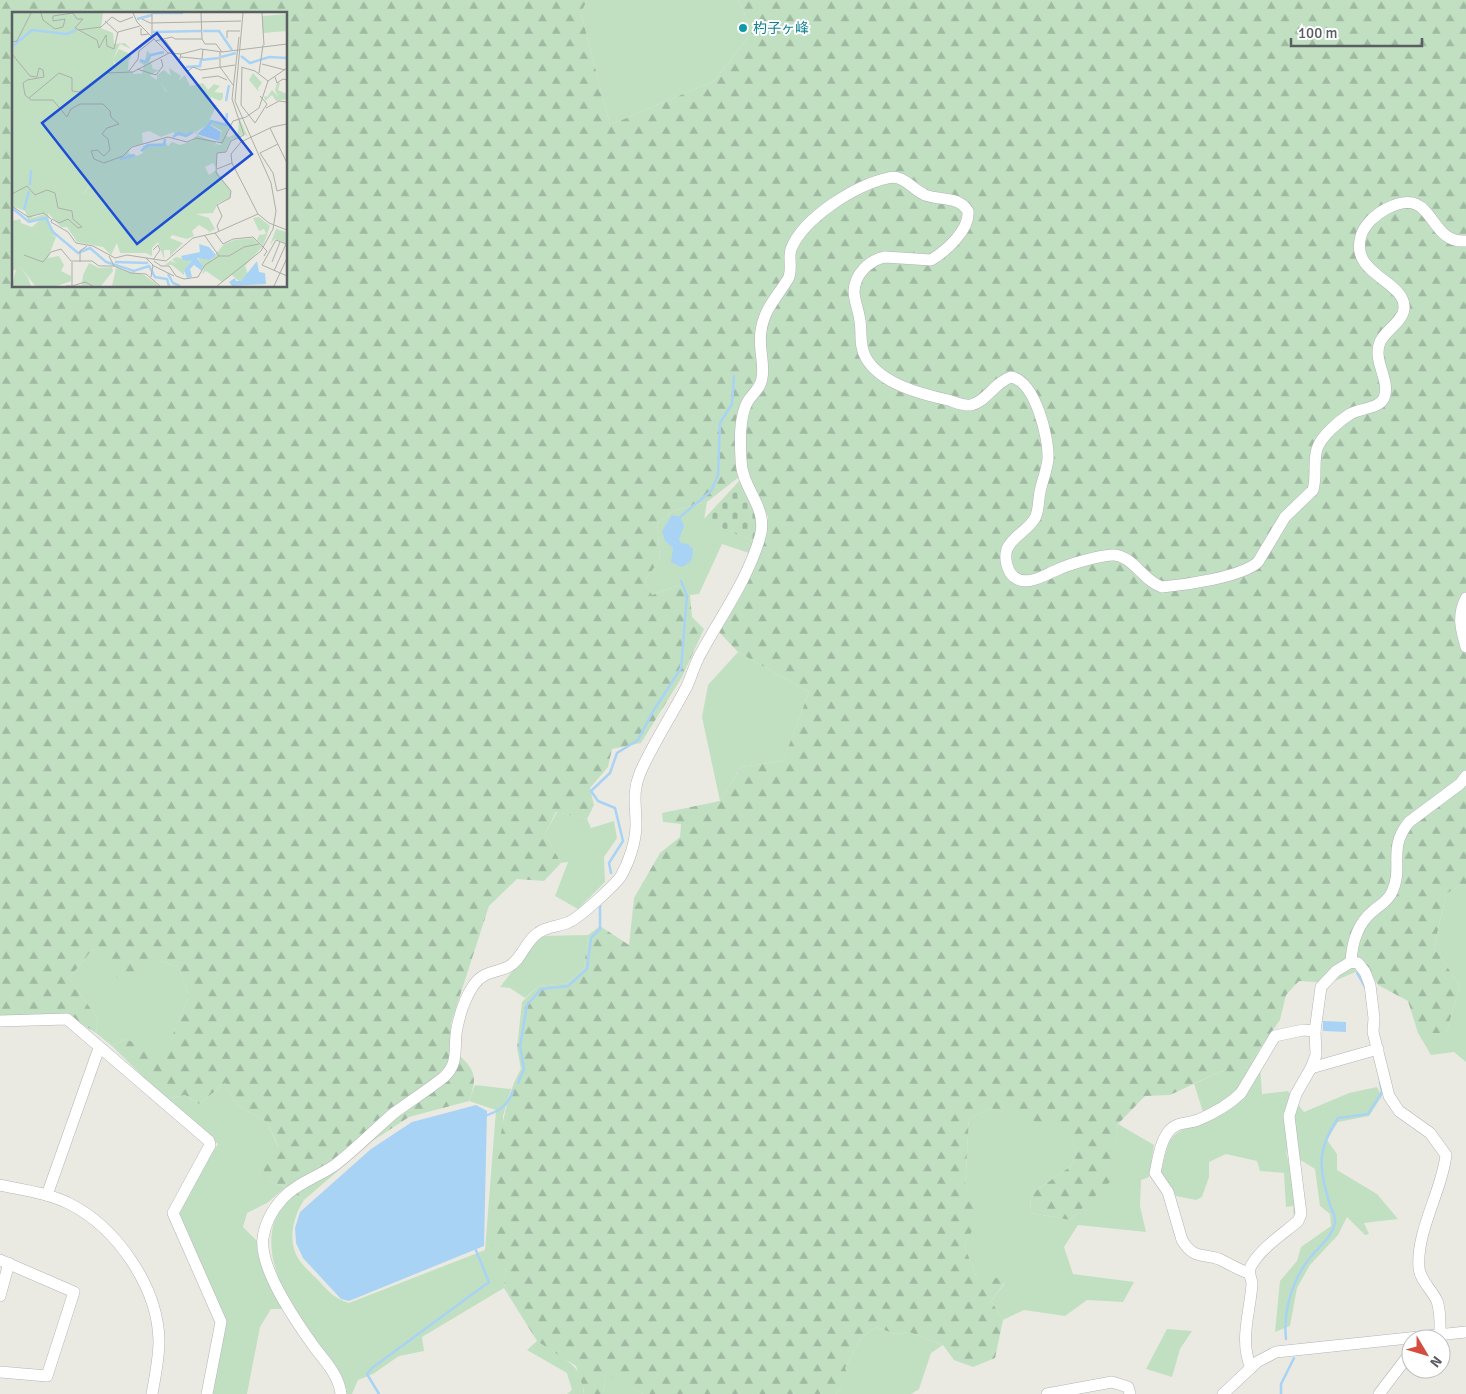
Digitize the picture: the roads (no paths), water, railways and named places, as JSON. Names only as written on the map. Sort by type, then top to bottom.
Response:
[{"type":"street","points":[[341,1394],[338,1380],[294,1317],[271,1274],[264,1254],[263,1239],[266,1226],[271,1215],[292,1190],[334,1165],[412,1099],[445,1077],[455,1061],[457,1029],[466,997],[475,983],[486,973],[509,967],[517,960],[538,932],[568,923],[579,917],[619,879],[626,866],[635,837],[635,785],[646,758],[688,684],[701,652],[724,616],[753,558],[760,537],[763,521],[762,513],[746,484],[740,462],[744,412],[762,380],[759,349],[761,329],[767,308],[790,273],[789,257],[792,248],[816,218],[843,197],[876,180],[893,176],[900,177],[927,196],[957,201],[964,206],[968,216],[965,225],[953,242],[931,260],[878,258],[862,271],[856,280],[854,292],[865,357],[880,373],[894,382],[964,405],[976,403],[999,383],[1011,377],[1023,382],[1028,388],[1045,428],[1048,464],[1036,517],[1016,536],[1007,548],[1008,570],[1012,575],[1028,581],[1047,576],[1057,570],[1113,555],[1128,560],[1155,584],[1162,587],[1220,577],[1252,567],[1285,517],[1313,490],[1317,448],[1325,436],[1351,414],[1380,403],[1384,398],[1385,389],[1378,355],[1379,345],[1382,337],[1404,310],[1399,295],[1362,260],[1359,242],[1368,223],[1385,210],[1396,205],[1405,202],[1418,203],[1426,209],[1447,238],[1457,242],[1466,241]]},
{"type":"street","points":[[1466,598],[1460,616],[1461,629],[1466,646]]},
{"type":"street","points":[[1351,962],[1358,928],[1365,917],[1384,902],[1393,890],[1398,836],[1408,822],[1460,784],[1466,776]]},
{"type":"street","points":[[1251,1368],[1245,1354],[1245,1335],[1252,1282],[1249,1273],[1250,1266],[1298,1221],[1301,1214],[1289,1116],[1296,1094],[1312,1068],[1316,1054],[1315,1031],[1321,987],[1336,971],[1351,962],[1358,963],[1365,972],[1370,985],[1374,1018],[1373,1032],[1388,1096],[1393,1105],[1430,1134],[1446,1155],[1422,1240],[1419,1267],[1422,1277],[1438,1304],[1440,1329]]},
{"type":"street","points":[[0,1021],[66,1018],[209,1141],[210,1145],[173,1213],[221,1322],[207,1394]]},
{"type":"street","points":[[1249,1273],[1220,1260],[1201,1257],[1186,1246],[1182,1240],[1168,1192],[1155,1173],[1168,1132],[1176,1125],[1198,1120],[1234,1100],[1242,1093],[1276,1036],[1282,1032],[1315,1031]]},
{"type":"street","points":[[47,1195],[99,1048]]},
{"type":"street","points":[[1312,1068],[1378,1049]]},
{"type":"street","points":[[0,1185],[47,1195],[69,1203],[91,1217],[119,1242],[138,1270],[155,1312],[159,1341],[152,1394]]},
{"type":"street","points":[[0,1296],[4,1261],[74,1292],[47,1376],[0,1372]]},
{"type":"street","points":[[1451,1335],[1464,1334]]},
{"type":"street","points":[[1223,1394],[1264,1358],[1288,1349],[1401,1340]]},
{"type":"street","points":[[1379,1394],[1401,1365]]},
{"type":"street","points":[[1047,1394],[1112,1382],[1128,1387],[1130,1394]]},
{"type":"water","points":[[672,515],[680,517],[684,526],[679,539],[681,543],[688,544],[693,549],[691,561],[681,567],[671,562],[673,548],[665,541],[662,531]]},
{"type":"water","points":[[1323,1021],[1346,1022],[1346,1032],[1323,1031]]},
{"type":"water","points":[[476,1105],[487,1111],[484,1246],[349,1301],[341,1299],[303,1258],[296,1243],[295,1228],[300,1212],[371,1149],[412,1122]]},
{"type":"waterway","points":[[680,517],[711,491],[718,475],[720,423],[732,404],[734,376]]},
{"type":"waterway","points":[[611,873],[609,863],[623,841],[615,808],[598,801],[591,791],[610,773],[617,753],[638,740],[652,713],[681,668],[687,596],[681,581]]},
{"type":"waterway","points":[[518,1083],[524,1069],[520,1046],[527,1005],[541,989],[568,986],[587,969],[591,938],[600,929],[600,904]]},
{"type":"waterway","points":[[1357,973],[1365,987]]},
{"type":"waterway","points":[[1286,1339],[1287,1308],[1293,1287],[1303,1268],[1328,1238],[1335,1223],[1322,1169],[1323,1150],[1326,1140],[1338,1118],[1368,1114],[1382,1092],[1380,1082]]},
{"type":"waterway","points":[[484,1116],[502,1108],[513,1091]]},
{"type":"waterway","points":[[379,1394],[367,1374],[372,1368],[489,1282],[475,1248]]},
{"type":"waterway","points":[[1281,1394],[1281,1384],[1294,1358]]},
{"type":"place","name":"杓子ヶ峰","points":[[743,28]]}]
